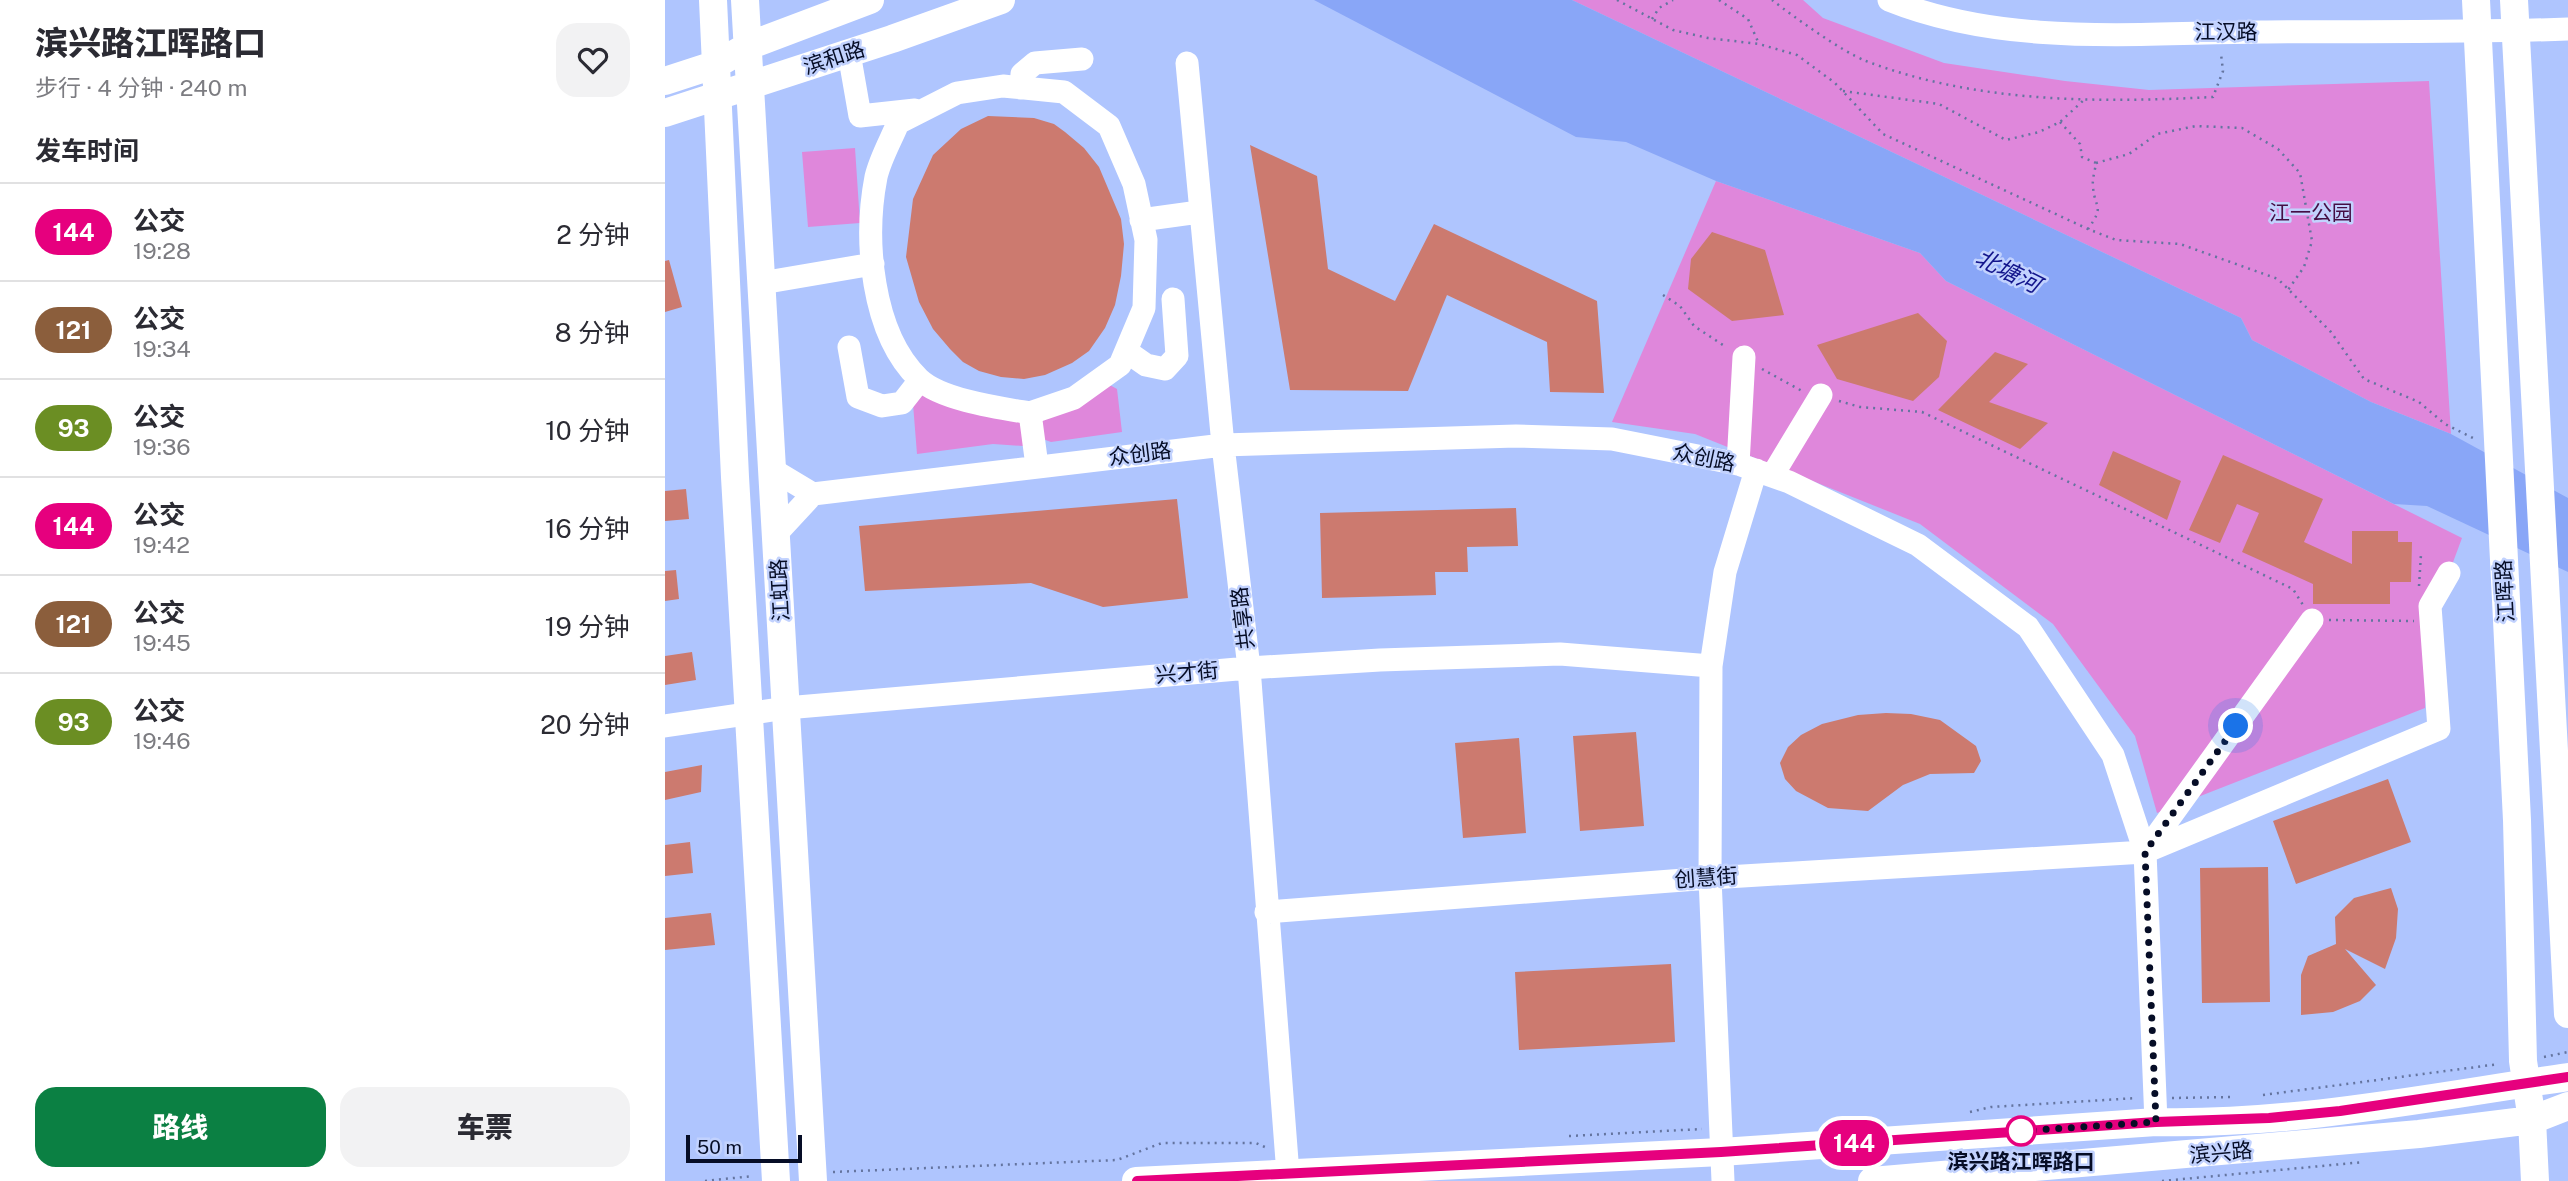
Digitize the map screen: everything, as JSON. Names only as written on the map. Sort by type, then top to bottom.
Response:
[{"type":"main road","name":"江虹路","points":[[713,0],[735,477],[776,1177]]},
{"type":"main road","name":"江虹路","points":[[745,0],[813,1177]]},
{"type":"main road","name":"滨和路","points":[[665,81],[717,64],[748,46],[870,0]]},
{"type":"main road","name":"滨和路","points":[[665,113],[892,39],[1001,0]]},
{"type":"main road","name":"江晖路","points":[[2476,0],[2517,820],[2525,1072],[2532,1120],[2535,1181]]},
{"type":"main road","name":"江晖路","points":[[2514,0],[2556,829],[2568,1014]]},
{"type":"main road","name":"滨兴路","points":[[1136,1181],[1287,1165],[1720,1140],[2155,1110],[2200,1123],[2314,1115],[2525,1072],[2568,1077]]},
{"type":"main road","name":"滨兴路","points":[[1872,1181],[2209,1154],[2532,1120],[2568,1106]]},
{"type":"street","name":"江汉路","points":[[1889,0],[1931,17],[1996,30],[2096,34],[2568,29]]},
{"type":"street","points":[[849,53],[860,116],[927,109]]},
{"type":"street","points":[[1021,88],[1022,74],[1035,63],[1082,59]]},
{"type":"street","name":"共享路","points":[[1187,63],[1199,212],[1249,667],[1287,1165]]},
{"type":"street","points":[[1003,86],[1021,88],[1064,92],[1109,126],[1134,184],[1146,240],[1144,308],[1120,365],[1074,398],[1030,413],[971,403],[920,380],[894,345],[876,293],[869,228],[876,175],[898,123],[957,93],[1003,86]]},
{"type":"street","points":[[1141,220],[1199,212]]},
{"type":"street","points":[[762,283],[873,264]]},
{"type":"street","points":[[1126,351],[1146,365],[1165,369],[1177,356],[1173,299]]},
{"type":"street","points":[[849,347],[858,397],[883,406],[902,403],[920,380]]},
{"type":"street","points":[[1723,1181],[1710,878],[1711,666],[1725,572],[1756,470],[1744,357]]},
{"type":"street","points":[[1756,470],[1821,395]]},
{"type":"street","points":[[1030,413],[1037,467]]},
{"type":"street","name":"众创路","points":[[813,494],[1223,445],[1419,437],[1612,439],[1756,470],[1918,545],[2028,627],[2113,755],[2145,852],[2155,1110]]},
{"type":"street","points":[[773,470],[813,494],[776,534]]},
{"type":"street","name":"创慧街","points":[[1266,912],[1710,878],[2145,852],[2439,729],[2430,606],[2449,573]]},
{"type":"street","points":[[2145,852],[2312,620]]},
{"type":"street","name":"兴才街","points":[[665,726],[786,708],[1249,667],[1524,654],[1711,666]]},
{"type":"path","points":[[1617,0],[1674,30],[1707,38],[1759,44],[1797,55],[1843,90],[1883,134],[2088,229],[2116,240],[2180,244],[2278,279],[2331,332],[2364,379],[2419,402],[2445,424],[2482,442]]},
{"type":"path","points":[[1652,19],[1658,8],[1673,0]]},
{"type":"path","points":[[1719,0],[1748,19],[1759,44]]},
{"type":"path","points":[[1772,0],[1863,60],[1948,86],[2001,94],[2086,98],[2213,97],[2223,71],[2221,54]]},
{"type":"path","points":[[1843,90],[1939,104],[2006,139],[2039,132],[2060,122],[2086,98]]},
{"type":"path","points":[[2060,122],[2080,144],[2081,157],[2096,163],[2129,154],[2157,134],[2196,127],[2242,128],[2278,149],[2300,173],[2312,241],[2304,267],[2288,290]]},
{"type":"path","points":[[2088,229],[2098,216],[2099,201],[2093,190],[2096,163]]},
{"type":"path","points":[[1663,295],[1680,306],[1694,326],[1776,379],[1798,390],[1860,408],[1922,412],[2293,589],[2312,620],[2416,621]]},
{"type":"path","points":[[2418,595],[2421,554]]},
{"type":"path","points":[[2263,1096],[2525,1072],[2568,1052]]},
{"type":"path","points":[[1965,1113],[1991,1107],[2043,1103],[2155,1110],[2237,1097]]},
{"type":"path","points":[[1559,1137],[1720,1140]]},
{"type":"path","points":[[813,1177],[1117,1160],[1163,1143],[1257,1143],[1287,1165]]},
{"type":"path","points":[[705,1181],[776,1177]]},
{"type":"green space","name":"江一公园","points":[[1572,0],[1803,0],[1823,18],[1944,63],[2149,90],[2429,81],[2451,434],[2371,402],[2252,340],[2241,318]]},
{"type":"green space","points":[[855,148],[860,223],[808,227],[802,152]]},
{"type":"green space","points":[[1716,181],[1920,253],[1946,281],[2462,538],[2449,573],[2430,606],[2425,708],[2157,813],[2135,736],[2053,624],[1920,524],[1695,434],[1612,422]]},
{"type":"green space","points":[[1108,384],[1117,389],[1122,432],[1051,442],[1040,438],[1040,419]]},
{"type":"green space","points":[[922,391],[1026,421],[1028,440],[1023,446],[993,444],[917,454],[913,404]]},
{"type":"water","name":"北塘河","points":[[1314,0],[1572,0],[2241,318],[2252,340],[2371,402],[2451,434],[2568,498],[2568,572],[2427,506],[2394,504],[1946,281],[1920,253],[1716,181],[1626,142],[1576,137]]},
{"type":"building","points":[[988,116],[1034,118],[1054,124],[1065,132],[1084,148],[1099,167],[1121,219],[1124,244],[1121,276],[1115,305],[1105,328],[1089,351],[1072,363],[1045,375],[1024,379],[979,371],[963,362],[950,349],[933,329],[919,302],[906,257],[913,199],[933,155],[961,129]]},
{"type":"building","points":[[1250,145],[1317,176],[1328,269],[1395,301],[1434,224],[1597,301],[1604,393],[1550,392],[1547,342],[1447,295],[1408,391],[1290,390]]},
{"type":"building","points":[[1712,232],[1765,250],[1784,315],[1732,321],[1688,289],[1691,259]]},
{"type":"building","points":[[669,260],[682,307],[665,312],[665,261]]},
{"type":"building","points":[[1918,313],[1947,341],[1939,377],[1913,401],[1837,379],[1817,345]]},
{"type":"building","points":[[1995,352],[2028,364],[1989,402],[2048,423],[2020,449],[1938,410]]},
{"type":"building","points":[[2113,451],[2181,481],[2167,520],[2099,485]]},
{"type":"building","points":[[2223,455],[2323,499],[2304,542],[2352,564],[2352,531],[2398,531],[2398,542],[2412,542],[2411,582],[2390,582],[2390,604],[2313,604],[2313,584],[2242,552],[2259,513],[2237,504],[2220,543],[2189,530]]},
{"type":"building","points":[[686,489],[689,519],[665,521],[665,491]]},
{"type":"building","points":[[1177,499],[1188,598],[1103,607],[1031,583],[865,591],[859,526]]},
{"type":"building","points":[[1516,508],[1518,546],[1467,547],[1468,572],[1435,572],[1436,595],[1322,598],[1320,513]]},
{"type":"building","points":[[676,570],[679,599],[665,601],[665,571]]},
{"type":"building","points":[[692,652],[696,680],[665,685],[665,656]]},
{"type":"building","points":[[1911,714],[1940,720],[1976,746],[1981,761],[1974,773],[1930,774],[1903,785],[1868,811],[1828,808],[1796,791],[1785,779],[1780,763],[1788,747],[1801,735],[1822,724],[1858,715]]},
{"type":"building","points":[[1636,732],[1644,826],[1580,831],[1573,736]]},
{"type":"building","points":[[1519,738],[1526,833],[1463,838],[1455,743]]},
{"type":"building","points":[[702,765],[701,792],[665,800],[665,772]]},
{"type":"building","points":[[2388,779],[2411,842],[2296,884],[2273,821]]},
{"type":"building","points":[[690,842],[693,873],[665,876],[665,845]]},
{"type":"building","points":[[2268,867],[2270,1002],[2202,1003],[2200,868]]},
{"type":"building","points":[[2391,888],[2398,909],[2396,938],[2385,969],[2345,949],[2376,985],[2360,1001],[2333,1012],[2301,1015],[2301,975],[2308,956],[2336,944],[2335,917],[2354,898]]},
{"type":"building","points":[[711,913],[715,945],[665,950],[665,918]]},
{"type":"building","points":[[1671,964],[1675,1042],[1519,1050],[1515,972]]},
{"type":"bus line","name":"144","points":[[1137,1181],[1721,1152],[2156,1122],[2200,1123],[2314,1115],[2568,1077]]},
{"type":"place","name":"滨兴路江晖路口","points":[[2021,1131]]},
{"type":"route","points":[[2021,1131],[2156,1122],[2145,852],[2236,726]]}]
